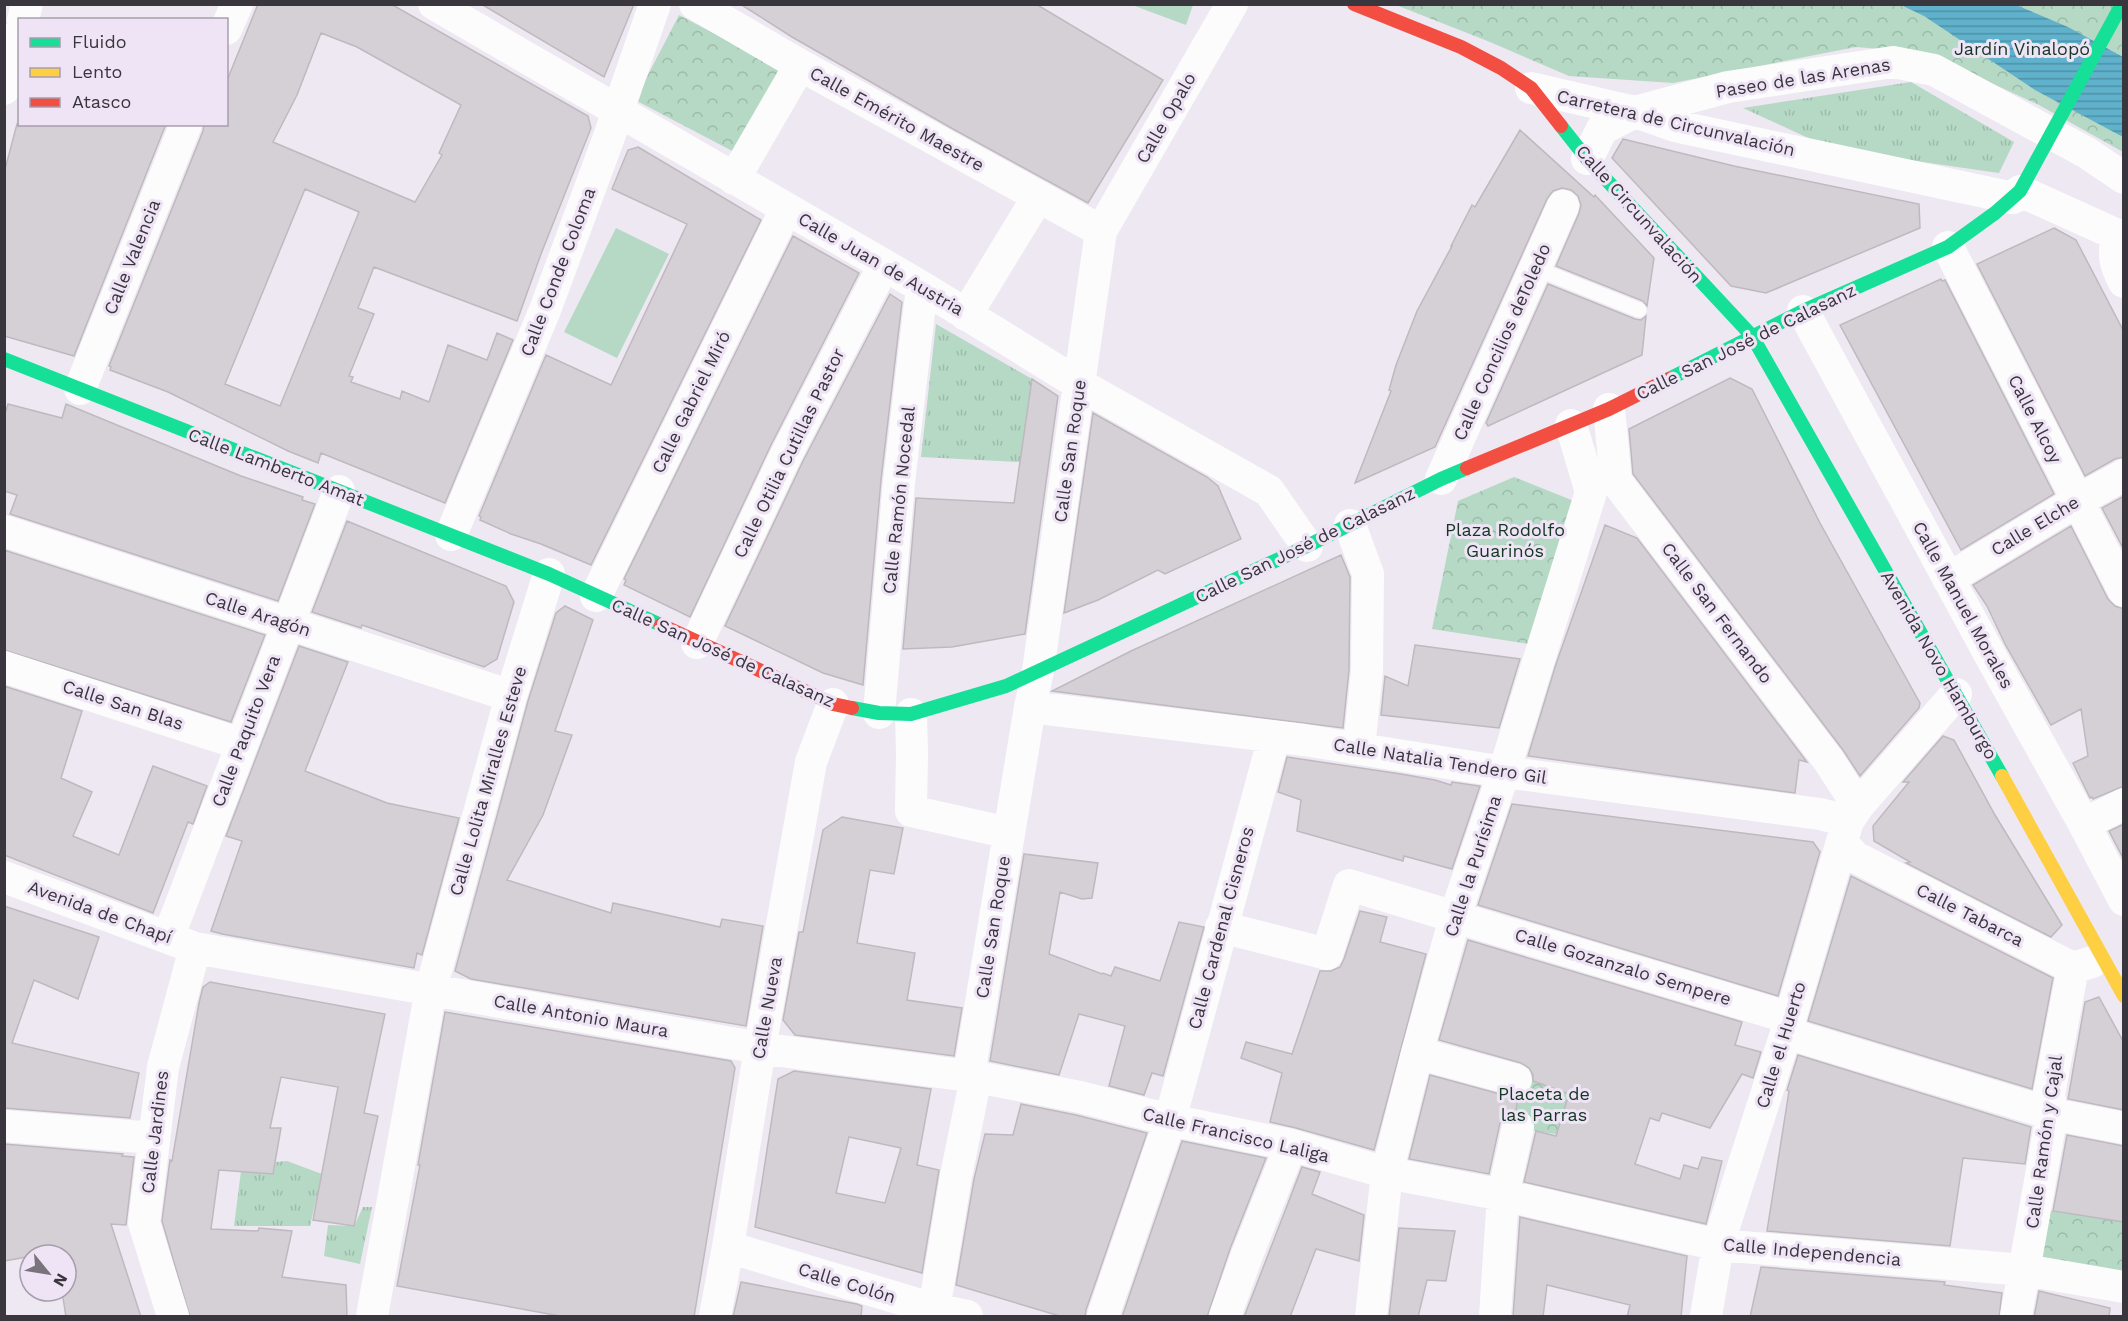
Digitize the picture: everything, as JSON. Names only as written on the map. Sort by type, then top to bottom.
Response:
[{"type":"street","points":[[228,24],[237,4]]},
{"type":"street","name":"Calle Juan de Austria","points":[[434,4],[922,287],[1079,384],[1269,491],[1307,546]]},
{"type":"street","name":"Calle Conde Coloma","points":[[451,535],[545,310],[655,4]]},
{"type":"street","name":"Calle Emérito Maestre","points":[[695,4],[800,65],[1101,231]]},
{"type":"street","name":"Calle Opalo","points":[[1101,231],[1232,4]]},
{"type":"street","name":"Carretera de Circunvalación","points":[[1354,4],[1461,47],[1501,68],[1531,88],[1635,112],[1675,126],[2021,187],[2121,237]]},
{"type":"street","points":[[2021,187],[2122,4]]},
{"type":"street","points":[[4,89],[18,40]]},
{"type":"street","name":"Paseo de las Arenas","points":[[1587,159],[1602,129],[1635,112],[1728,87],[1893,62],[1934,70],[2087,153],[2124,178]]},
{"type":"street","points":[[734,179],[800,65]]},
{"type":"street","name":"Calle Circunvalación","points":[[1531,88],[1587,159],[1752,336]]},
{"type":"street","name":"Calle Valencia","points":[[80,389],[185,126]]},
{"type":"street","name":"Calle San José de Calasanz","points":[[549,574],[833,704],[879,713],[911,714],[1006,686],[1307,546],[1441,478],[1609,409],[1803,311],[1948,247],[1995,213],[2021,187]]},
{"type":"street","points":[[966,315],[1038,197]]},
{"type":"street","name":"Calle Concilios deToledo","points":[[1441,478],[1563,206]]},
{"type":"street","name":"Calle Gabriel Miró","points":[[596,596],[786,209]]},
{"type":"street","name":"Calle San Roque","points":[[933,1313],[1009,833],[1038,671],[1101,231]]},
{"type":"street","points":[[2121,237],[2113,249],[2115,261],[2124,282]]},
{"type":"street","name":"Calle Alcoy","points":[[1948,247],[2124,591]]},
{"type":"street","name":"Calle Otilia Cutillas Pastor","points":[[697,643],[787,453],[884,265]]},
{"type":"street","name":"Calle Ramón Nocedal","points":[[879,713],[899,482],[922,287]]},
{"type":"street","name":"Calle Manuel Morales","points":[[1803,311],[2124,900]]},
{"type":"street","name":"Avenida Novo Hamburgo","points":[[1752,336],[1956,694],[2124,996]]},
{"type":"street","name":"Calle Lamberto Amat","points":[[4,359],[549,574]]},
{"type":"street","points":[[4,369],[35,372]]},
{"type":"street","points":[[1604,486],[1609,409]]},
{"type":"street","points":[[1572,425],[1604,486]]},
{"type":"street","name":"Calle Elche","points":[[1948,579],[2077,501],[2124,476]]},
{"type":"street","name":"Calle la Purísima","points":[[1371,1317],[1387,1173],[1417,1053],[1456,916],[1604,486]]},
{"type":"street","name":"Calle San Fernando","points":[[1604,486],[1829,761],[1849,823]]},
{"type":"street","name":"Calle Paquito Vera","points":[[181,943],[241,744],[339,491]]},
{"type":"street","points":[[1350,525],[1368,574],[1367,671],[1359,748]]},
{"type":"street","name":"Calle Aragón","points":[[4,531],[511,696]]},
{"type":"street","name":"Calle Lolita Miralles Esteve","points":[[372,1317],[431,989],[511,696],[549,574]]},
{"type":"street","name":"Calle San Blas","points":[[4,667],[241,744]]},
{"type":"street","points":[[1849,823],[1956,694]]},
{"type":"street","name":"Calle Nueva","points":[[715,1317],[811,762],[833,704]]},
{"type":"street","name":"Calle Natalia Tendero Gil","points":[[1030,707],[1359,748],[1504,772],[1820,814],[1849,823]]},
{"type":"street","points":[[911,714],[910,811],[1009,833]]},
{"type":"street","name":"Calle Cardenal Cisneros","points":[[1103,1317],[1170,1120],[1274,736]]},
{"type":"street","points":[[2084,824],[2124,804]]},
{"type":"street","name":"Calle Tabarca","points":[[1849,823],[1855,857],[2073,968]]},
{"type":"street","name":"Calle el Huerto","points":[[1706,1317],[1718,1245],[1788,1026],[1849,823]]},
{"type":"street","name":"Avenida de Chapí","points":[[4,877],[181,943]]},
{"type":"street","name":"Calle Gozanzalo Sempere","points":[[1221,927],[1327,954],[1349,885],[1456,916],[2052,1114],[2124,1128]]},
{"type":"street","name":"Calle Antonio Maura","points":[[181,943],[760,1048],[972,1076]]},
{"type":"street","name":"Calle Jardines","points":[[173,1317],[144,1223],[181,943]]},
{"type":"street","points":[[2073,968],[2104,958]]},
{"type":"street","name":"Calle Ramón y Cajal","points":[[2016,1317],[2052,1114],[2049,1094],[2073,968]]},
{"type":"street","points":[[1417,1053],[1516,1080]]},
{"type":"street","name":"Calle Francisco Laliga","points":[[972,1076],[1080,1097],[1170,1120],[1291,1145],[1387,1173],[1503,1195]]},
{"type":"street","points":[[4,1125],[154,1138]]},
{"type":"street","points":[[1495,1317],[1503,1195],[1518,1127]]},
{"type":"street","points":[[1225,1317],[1291,1145]]},
{"type":"street","name":"Calle Independencia","points":[[1503,1195],[1718,1245],[2025,1270],[2124,1287]]},
{"type":"street","name":"Calle Colón","points":[[728,1247],[933,1313],[967,1317]]},
{"type":"lane","points":[[1535,268],[1639,310]]},
{"type":"green space","points":[[1132,5],[1193,5],[1186,25]]},
{"type":"green space","name":"Jardín Vinalopó","points":[[1396,5],[2123,5],[2123,152],[2039,105],[1926,53],[1856,47],[1673,83],[1569,76]]},
{"type":"green space","points":[[679,15],[780,68],[736,153],[635,100]]},
{"type":"green space","points":[[1911,82],[2014,142],[1999,173],[1832,149],[1743,108]]},
{"type":"green space","points":[[616,228],[669,254],[617,358],[564,332]]},
{"type":"green space","points":[[936,324],[1032,379],[1020,462],[921,457]]},
{"type":"green space","name":"Plaza Rodolfo Guarinós","points":[[1514,477],[1574,501],[1529,644],[1432,629],[1458,501]]},
{"type":"green space","name":"Placeta de las Parras","points":[[1522,1071],[1577,1085],[1563,1135],[1513,1128]]},
{"type":"green space","points":[[287,1161],[322,1174],[310,1226],[234,1226],[241,1171],[273,1174],[276,1162]]},
{"type":"green space","points":[[363,1207],[372,1207],[360,1264],[324,1256],[328,1225],[354,1226]]},
{"type":"green space","points":[[2048,1210],[2123,1222],[2123,1277],[2038,1261]]},
{"type":"water","points":[[1901,5],[2016,5],[2068,27],[2123,57],[2123,137],[2035,90],[1924,16]]},
{"type":"building","points":[[258,4],[391,4],[588,116],[591,128],[517,321],[374,267],[358,308],[374,314],[349,376],[353,377],[351,382],[400,399],[402,391],[429,402],[448,345],[487,360],[497,333],[513,340],[445,503],[321,453],[318,463],[288,451],[168,392],[110,370],[109,366],[204,126],[228,126],[228,78]],"holes":[[[321,33],[357,47],[461,105],[439,153],[442,155],[415,202],[273,142],[297,95]],[[305,189],[359,212],[280,406],[225,384]]]},
{"type":"building","points":[[481,4],[634,4],[604,77]]},
{"type":"building","points":[[740,4],[1036,4],[1163,80],[1088,203],[792,37]]},
{"type":"building","points":[[17,124],[18,126],[165,126],[74,356],[4,336],[4,173]]},
{"type":"building","points":[[1520,130],[1594,197],[1595,195],[1654,258],[1647,306],[1643,301],[1556,266],[1581,205],[1578,196],[1571,190],[1562,188],[1553,191],[1547,199],[1435,447],[1355,483],[1391,391],[1389,390],[1396,365],[1417,311],[1472,205],[1475,207]]},
{"type":"building","points":[[1623,139],[1734,166],[1919,204],[1920,228],[1766,293],[1731,286],[1612,158]]},
{"type":"building","points":[[638,147],[761,220],[591,565],[511,534],[480,520],[479,516],[546,355],[611,385],[687,224],[612,189],[628,150]]},
{"type":"building","points":[[2054,228],[2076,240],[2124,332],[2124,457],[2115,459],[2085,476],[1977,264]]},
{"type":"building","points":[[793,236],[859,273],[771,445],[690,617],[624,585],[626,580],[624,579]]},
{"type":"building","points":[[1941,279],[1945,280],[2054,494],[1961,550],[1840,325]]},
{"type":"building","points":[[1548,284],[1635,319],[1641,320],[1646,316],[1642,355],[1488,426],[1486,423]]},
{"type":"building","points":[[890,294],[902,302],[881,480],[863,685],[823,673],[725,626],[803,461]]},
{"type":"building","points":[[1730,378],[1752,389],[1820,523],[1920,703],[1919,708],[1860,776],[1843,750],[1633,474],[1629,429]]},
{"type":"building","points":[[1032,379],[1058,396],[1025,634],[952,647],[903,649],[916,498],[1014,503]]},
{"type":"building","points":[[8,404],[62,418],[66,404],[241,476],[303,497],[302,500],[315,504],[278,601],[10,514],[17,495],[4,491],[4,417]]},
{"type":"building","points":[[1093,413],[1207,477],[1218,486],[1241,539],[1165,574],[1158,570],[1098,600],[1064,613]]},
{"type":"building","points":[[2124,496],[2124,550],[2102,508]]},
{"type":"building","points":[[347,521],[506,586],[514,602],[497,659],[484,667],[362,625],[361,628],[312,612]]},
{"type":"building","points":[[1605,525],[1637,538],[1807,762],[1799,760],[1795,793],[1528,756],[1556,664]]},
{"type":"building","points":[[2071,526],[2108,599],[2115,606],[2124,609],[2124,786],[2093,799],[2090,798],[2073,763],[2088,756],[2081,709],[2051,725],[2005,644],[1987,606],[1973,585]]},
{"type":"building","points":[[4,550],[265,635],[231,722],[4,650]]},
{"type":"building","points":[[1341,555],[1350,577],[1349,670],[1343,728],[1052,691],[1131,651]]},
{"type":"building","points":[[565,606],[593,620],[555,731],[572,735],[543,815],[507,880],[611,913],[613,903],[720,927],[722,919],[763,926],[746,1026],[471,979],[455,971],[528,701],[556,613]]},
{"type":"building","points":[[1415,645],[1520,659],[1499,728],[1381,715],[1385,676],[1408,686]]},
{"type":"building","points":[[299,646],[348,662],[305,771],[387,803],[459,818],[422,955],[417,953],[414,968],[211,931],[242,841],[226,836]]},
{"type":"building","points":[[4,686],[82,711],[61,778],[92,792],[73,836],[119,855],[153,766],[207,786],[193,824],[188,822],[153,913],[4,855]]},
{"type":"building","points":[[1943,736],[1954,740],[1995,815],[2062,925],[2051,937],[1906,863],[1910,862],[1874,841],[1873,826],[1909,782],[1903,782]]},
{"type":"building","points":[[1287,757],[1401,774],[1451,785],[1452,782],[1480,786],[1452,869],[1404,856],[1403,861],[1297,831],[1301,800],[1278,792]]},
{"type":"building","points":[[1512,804],[1813,842],[1820,852],[1778,996],[1478,905]]},
{"type":"building","points":[[842,817],[903,828],[894,874],[870,870],[857,943],[915,953],[907,1000],[962,1008],[954,1056],[795,1035],[783,1020],[799,932],[803,932],[823,830]]},
{"type":"building","points":[[2124,824],[2124,860],[2109,831]]},
{"type":"building","points":[[1024,854],[1098,863],[1092,898],[1082,899],[1060,892],[1049,954],[1102,974],[1111,976],[1115,967],[1160,981],[1179,922],[1204,927],[1163,1076],[1152,1073],[1144,1095],[1109,1086],[1125,1026],[1079,1014],[1059,1075],[990,1061]]},
{"type":"building","points":[[1851,876],[2053,978],[2032,1089],[1808,1021]]},
{"type":"building","points":[[4,906],[99,937],[78,999],[34,980],[12,1043],[139,1073],[130,1118],[4,1108]]},
{"type":"building","points":[[1360,911],[1387,917],[1380,942],[1426,954],[1374,1150],[1270,1122],[1282,1073],[1241,1058],[1246,1042],[1292,1054],[1320,971],[1331,971],[1340,967]]},
{"type":"building","points":[[1468,940],[1742,1022],[1735,1045],[1761,1052],[1753,1078],[1742,1074],[1710,1128],[1662,1113],[1659,1121],[1650,1118],[1635,1164],[1680,1179],[1684,1165],[1698,1169],[1702,1157],[1722,1161],[1706,1224],[1524,1182],[1536,1131],[1556,1136],[1569,1094],[1533,1081],[1529,1068],[1521,1063],[1439,1040]]},
{"type":"building","points":[[210,982],[385,1014],[364,1113],[378,1116],[354,1226],[313,1220],[338,1087],[281,1077],[270,1128],[281,1128],[273,1174],[219,1170],[211,1229],[258,1231],[259,1228],[292,1231],[282,1277],[346,1285],[347,1317],[190,1317],[162,1221],[170,1160],[172,1161],[199,1003],[203,987]]},
{"type":"building","points":[[2099,997],[2124,1043],[2124,1110],[2068,1099],[2085,1002]]},
{"type":"building","points":[[445,1012],[731,1061],[735,1068],[694,1317],[565,1317],[397,1286]]},
{"type":"building","points":[[1798,1055],[2031,1127],[2025,1164],[1963,1158],[1950,1246],[1767,1231],[1789,1091],[1787,1090]]},
{"type":"building","points":[[794,1071],[931,1089],[917,1165],[939,1170],[922,1273],[755,1227],[778,1079]],"holes":[[[849,1137],[901,1148],[885,1203],[836,1193]]]},
{"type":"building","points":[[1430,1075],[1518,1097],[1516,1110],[1505,1114],[1500,1123],[1489,1174],[1409,1159]]},
{"type":"building","points":[[1021,1104],[1147,1133],[1085,1317],[1063,1317],[956,1285],[974,1179],[985,1134],[1013,1135]]},
{"type":"building","points":[[2067,1135],[2124,1146],[2124,1222],[2053,1211]]},
{"type":"building","points":[[1182,1141],[1266,1158],[1230,1249],[1207,1317],[1122,1317]]},
{"type":"building","points":[[4,1144],[123,1154],[122,1156],[134,1157],[126,1225],[111,1224],[141,1317],[66,1317],[64,1303],[78,1303],[78,1243],[18,1243],[18,1259],[4,1261]]},
{"type":"building","points":[[1302,1167],[1320,1172],[1312,1194],[1364,1215],[1359,1261],[1316,1249],[1290,1317],[1244,1317]]},
{"type":"building","points":[[1520,1217],[1687,1256],[1681,1317],[1627,1317],[1630,1305],[1547,1285],[1543,1317],[1513,1317]]},
{"type":"building","points":[[1399,1228],[1455,1231],[1446,1281],[1427,1280],[1418,1317],[1389,1317]]},
{"type":"building","points":[[1761,1267],[1945,1282],[1944,1285],[2002,1293],[1999,1317],[1750,1317]]},
{"type":"building","points":[[741,1282],[857,1304],[862,1306],[861,1317],[733,1317]]},
{"type":"building","points":[[2039,1291],[2110,1308],[2109,1317],[2034,1317]]},
{"type":"traffic: fast","points":[[1669,379],[1803,311],[1948,247],[1995,213],[2020,191],[2122,4]]},
{"type":"traffic: fast","points":[[1561,126],[1587,159],[1752,336],[2002,776]]},
{"type":"traffic: fast","points":[[4,359],[549,574],[661,625]]},
{"type":"traffic: fast","points":[[852,708],[879,713],[911,714],[1006,686],[1307,546],[1467,468]]},
{"type":"traffic: slow","points":[[2002,776],[2124,996]]},
{"type":"traffic: jam","points":[[1354,4],[1461,47],[1501,68],[1531,88],[1561,126]]},
{"type":"traffic: jam","points":[[1467,468],[1609,409],[1669,379]]},
{"type":"traffic: jam","points":[[661,625],[833,704],[852,708]]}]
